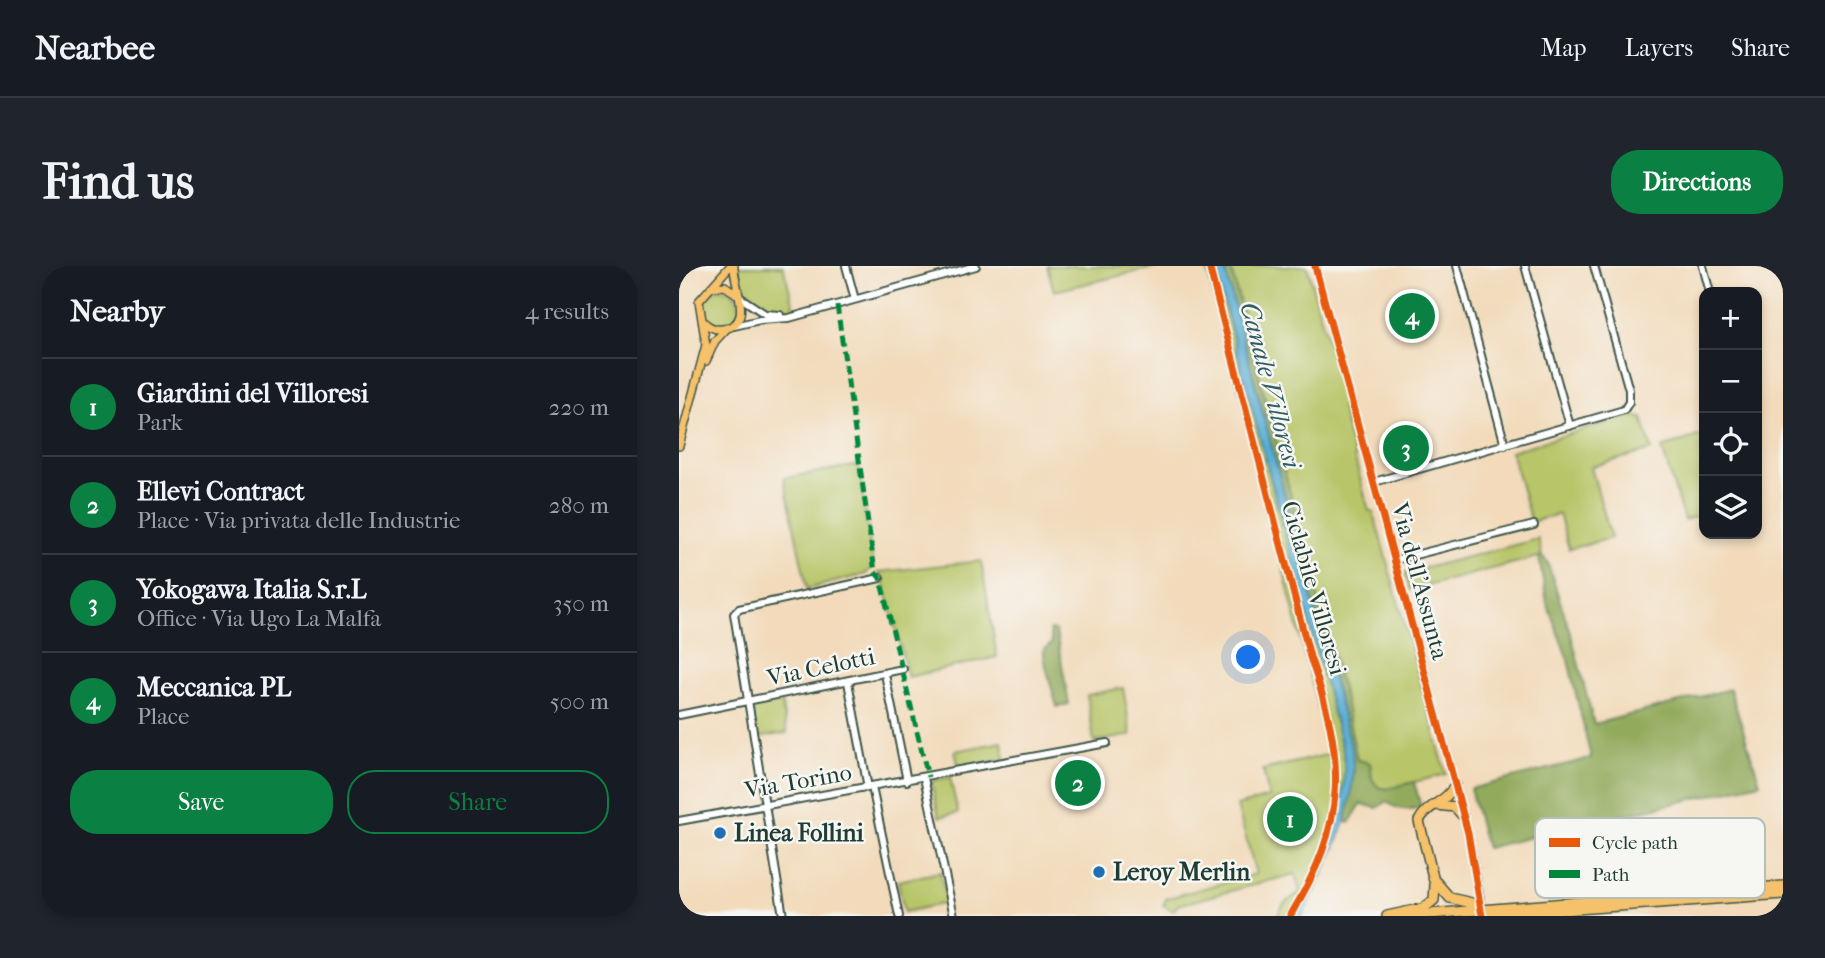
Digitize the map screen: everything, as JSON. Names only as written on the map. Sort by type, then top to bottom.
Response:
[{"type":"highway","points":[[1455,785],[1453,800],[1464,816]]},
{"type":"highway","points":[[1387,916],[1431,904],[1436,890],[1419,825],[1423,812],[1453,800]]},
{"type":"highway","points":[[1433,877],[1445,895],[1463,903],[1523,904]]},
{"type":"highway","points":[[1765,887],[1783,886]]},
{"type":"highway","points":[[1765,895],[1783,894]]},
{"type":"highway","points":[[1404,916],[1610,898]]},
{"type":"highway","points":[[1482,916],[1729,898]]},
{"type":"main road","points":[[679,446],[701,371],[706,340],[699,300],[732,266]]},
{"type":"main road","points":[[701,371],[715,341],[740,314],[732,266]]},
{"type":"main road","points":[[711,288],[727,286],[738,296]]},
{"type":"main road","points":[[701,319],[713,328],[728,327]]},
{"type":"street","points":[[846,266],[854,296]]},
{"type":"street","points":[[738,296],[756,310],[775,315],[973,266]]},
{"type":"street","name":"Via dell'Assunta","points":[[1315,266],[1455,785]]},
{"type":"street","points":[[1457,266],[1505,445]]},
{"type":"street","points":[[1525,266],[1570,426]]},
{"type":"street","points":[[1374,482],[1621,412],[1629,402],[1629,390],[1594,266]]},
{"type":"street","points":[[1703,266],[1708,287]]},
{"type":"street","points":[[728,327],[756,320],[789,318],[961,268]]},
{"type":"street","points":[[831,306],[854,296],[874,293]]},
{"type":"street","points":[[1395,560],[1534,525]]},
{"type":"street","points":[[783,916],[734,617],[739,609],[880,579]]},
{"type":"street","name":"Via Celotti","points":[[679,715],[903,669]]},
{"type":"street","points":[[885,674],[907,780]]},
{"type":"street","points":[[848,682],[899,916]]},
{"type":"street","name":"Via Torino","points":[[679,821],[1107,743]]},
{"type":"street","points":[[924,778],[953,913]]},
{"type":"street","points":[[1464,816],[1482,916]]},
{"type":"green space","points":[[739,266],[783,266],[795,310],[773,311],[755,303],[743,288]]},
{"type":"green space","points":[[1047,266],[1162,266],[1054,291]]},
{"type":"green space","points":[[1206,266],[1214,266],[1343,751],[1344,774],[1338,816],[1323,856],[1294,916],[1271,916],[1277,915],[1284,904],[1300,892],[1295,874],[1178,905],[1173,911],[1163,905],[1167,898],[1256,874],[1237,806],[1269,797],[1263,770],[1330,754],[1255,458],[1254,444]]},
{"type":"green space","points":[[1224,266],[1230,266],[1345,701],[1357,760],[1370,763],[1372,779],[1378,787],[1387,789],[1414,782],[1421,807],[1402,809],[1386,802],[1377,808],[1361,804],[1349,823],[1346,822],[1354,771],[1349,736]]},
{"type":"green space","points":[[1230,266],[1307,266],[1345,405],[1341,407],[1369,511],[1373,511],[1446,774],[1387,789],[1378,787],[1372,779],[1370,763],[1357,760],[1345,701]]},
{"type":"green space","points":[[721,289],[733,295],[739,307],[733,319],[721,325],[709,319],[703,307],[709,295]]},
{"type":"green space","points":[[1631,416],[1642,418],[1652,450],[1591,467],[1611,538],[1569,549],[1559,514],[1531,522],[1511,451]]},
{"type":"green space","points":[[1699,436],[1699,516],[1684,520],[1662,448]]},
{"type":"green space","points":[[859,465],[873,566],[866,574],[807,589],[784,478]]},
{"type":"green space","points":[[1538,539],[1542,556],[1410,590],[1405,573]]},
{"type":"green space","points":[[1542,556],[1547,561],[1572,638],[1594,724],[1730,689],[1760,783],[1612,818],[1535,818],[1535,836],[1486,848],[1470,789],[1591,758],[1568,660],[1547,603],[1539,557]]},
{"type":"green space","points":[[981,561],[997,657],[908,677],[883,578],[878,572]]},
{"type":"green space","points":[[1050,630],[1056,631],[1069,704],[1057,707],[1044,654],[1044,650],[1052,643]]},
{"type":"green space","points":[[1123,688],[1131,735],[1094,742],[1087,695]]},
{"type":"green space","points":[[781,700],[787,733],[756,738],[750,706]]},
{"type":"green space","points":[[1002,742],[1005,759],[959,768],[955,751]]},
{"type":"green space","points":[[950,777],[958,813],[939,817],[931,781]]},
{"type":"green space","points":[[940,872],[947,903],[904,912],[898,881]]},
{"type":"water","points":[[1214,266],[1224,266],[1352,750],[1351,795],[1346,816],[1332,856],[1303,916],[1294,916],[1323,856],[1338,816],[1344,774],[1343,751]]},
{"type":"marked path","points":[[837,305],[875,572],[880,578],[928,777]]},
{"type":"cycle path","name":"Ciclabile Villoresi","points":[[1209,266],[1310,657],[1322,694],[1335,759],[1335,790],[1323,850],[1290,916]]},
{"type":"cycle path","points":[[1315,266],[1468,833],[1482,916]]},
{"type":"place","name":"Meccanica PL","points":[[1412,316]]},
{"type":"place","name":"Yokogawa Italia S.r.L","points":[[1406,448]]},
{"type":"place","name":"Ellevi Contract","points":[[1078,783]]},
{"type":"place","name":"Giardini del Villoresi","points":[[1290,819]]},
{"type":"place","name":"Linea Follini","points":[[720,833]]},
{"type":"place","name":"Leroy Merlin","points":[[1099,872]]},
{"type":"water label","name":"Canale Villoresi","points":[[1271,385]]}]
